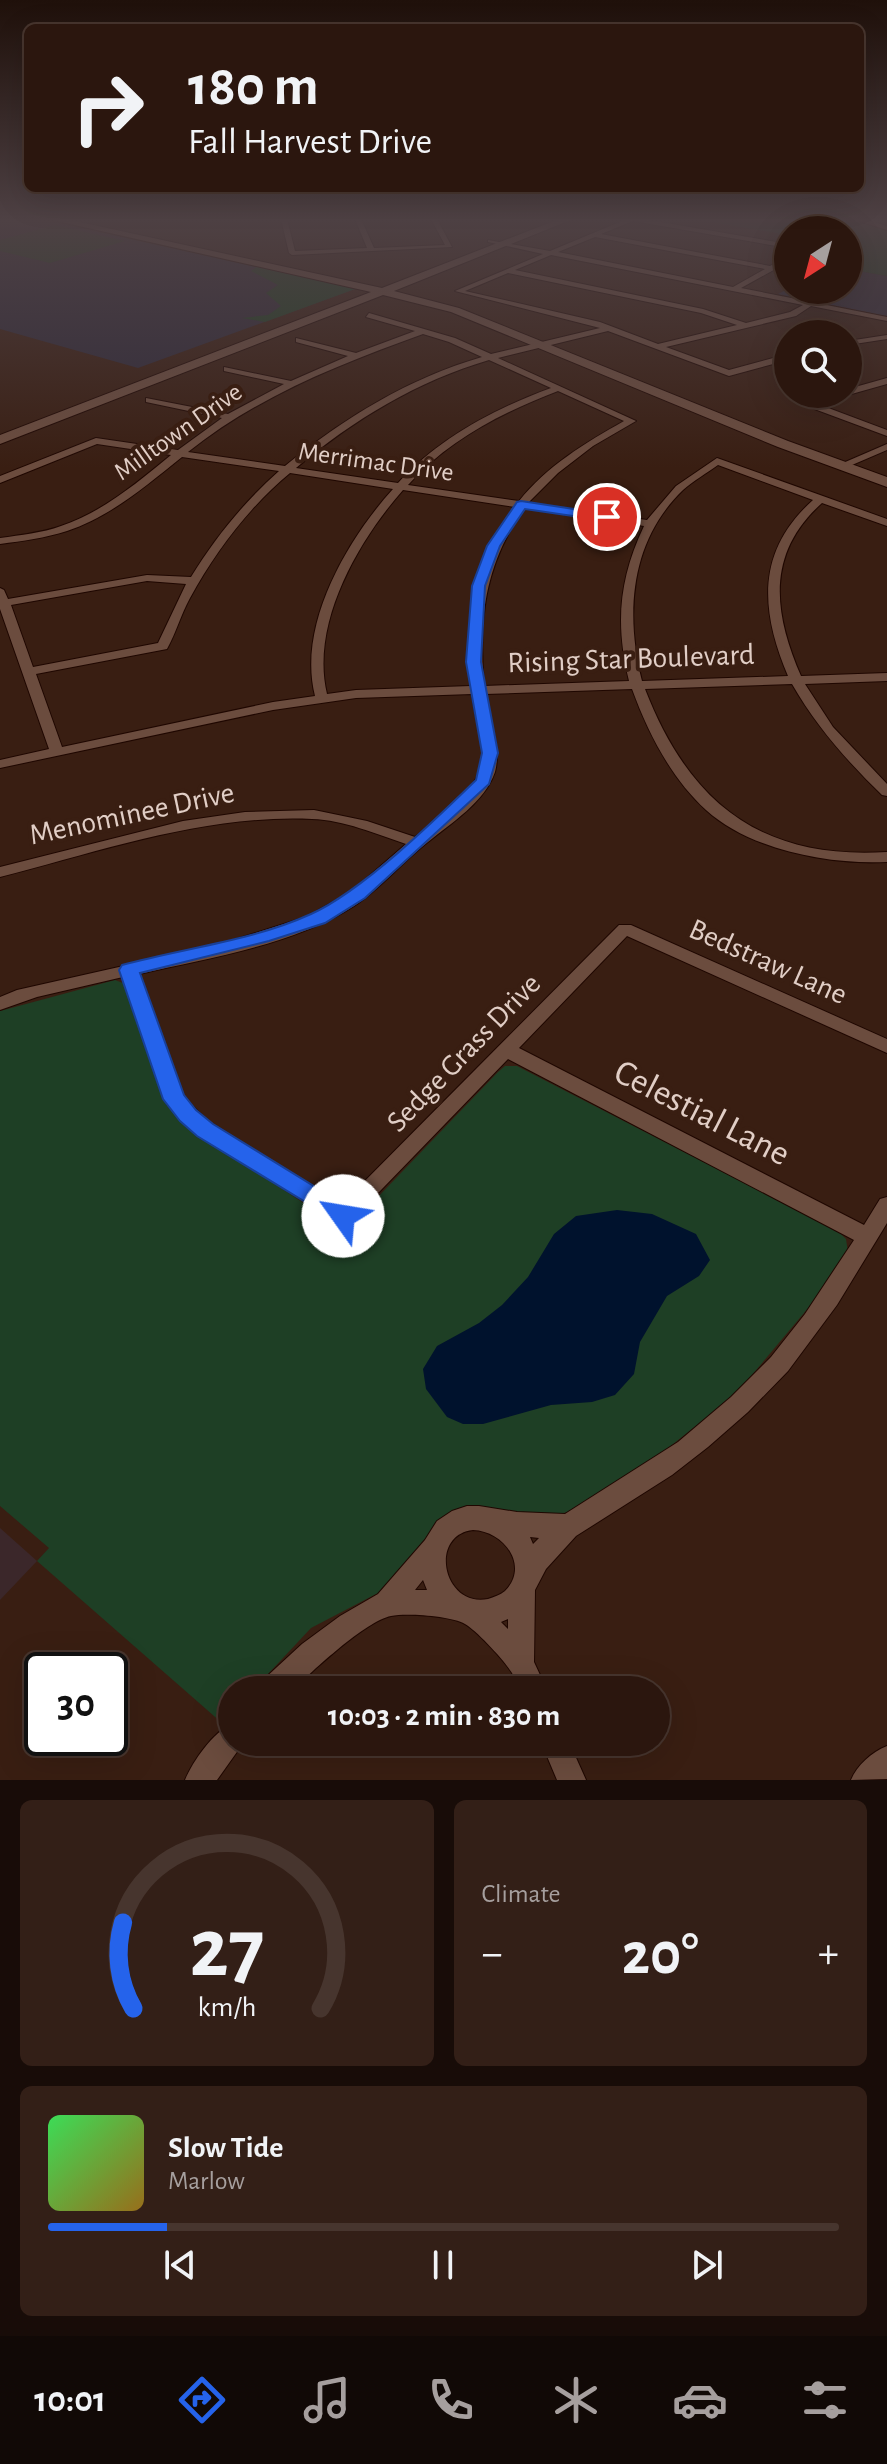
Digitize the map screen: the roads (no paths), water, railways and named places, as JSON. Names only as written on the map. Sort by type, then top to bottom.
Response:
[{"type":"main road","points":[[0,426],[328,302]]},
{"type":"main road","points":[[0,440],[288,329],[348,302]]},
{"type":"main road","points":[[432,302],[545,344],[887,482]]},
{"type":"main road","points":[[463,302],[887,468]]},
{"type":"main road","points":[[270,325],[288,329]]},
{"type":"main road","points":[[155,368],[174,373]]},
{"type":"street","points":[[504,302],[610,328],[729,373],[774,361]]},
{"type":"street","points":[[659,302],[703,311],[744,325]]},
{"type":"street","points":[[660,346],[793,314],[809,304]]},
{"type":"street","points":[[816,304],[887,319]]},
{"type":"street","points":[[0,1004],[262,937],[318,918],[358,894],[484,781],[490,753],[473,662],[479,586],[493,546],[521,505],[565,460],[594,439],[631,421],[491,358],[424,331],[369,315]]},
{"type":"street","points":[[27,672],[163,646],[191,581],[217,545],[284,471],[321,442],[402,393],[455,368],[610,328]]},
{"type":"street","name":"Milltown Drive","points":[[0,541],[35,536],[81,523],[111,506],[176,454],[230,417],[356,356],[424,331]]},
{"type":"street","points":[[862,341],[887,337]]},
{"type":"street","points":[[299,340],[356,356]]},
{"type":"street","points":[[227,369],[294,384]]},
{"type":"street","points":[[862,388],[887,381]]},
{"type":"street","points":[[322,699],[315,673],[330,595],[360,537],[400,488],[452,442],[494,415],[533,396],[559,388]]},
{"type":"street","points":[[149,400],[230,417]]},
{"type":"street","points":[[820,408],[887,433]]},
{"type":"street","name":"Merrimac Drive","points":[[0,480],[96,441],[650,524]]},
{"type":"street","points":[[841,466],[887,447]]},
{"type":"street","points":[[887,523],[717,461],[692,474],[650,524],[631,563],[624,598],[627,640],[637,685],[664,746],[693,789],[727,819],[780,842],[832,857],[887,857]]},
{"type":"street","points":[[820,499],[799,518],[783,542],[774,574],[779,635],[795,680],[848,755],[887,792]]},
{"type":"street","points":[[57,753],[2,597],[147,578],[191,581]]},
{"type":"street","name":"Rising Star Boulevard","points":[[0,764],[273,706],[356,694],[887,677]]},
{"type":"street","name":"Menominee Drive","points":[[0,872],[183,826],[245,816],[314,814],[362,824],[417,843]]},
{"type":"street","name":"Sedge Grass Drive","points":[[129,970],[174,1099],[188,1116],[205,1130],[343,1216],[625,929]]},
{"type":"street","name":"Bedstraw Lane","points":[[625,929],[887,1046]]},
{"type":"street","name":"Celestial Lane","points":[[506,1050],[867,1237]]},
{"type":"street","points":[[387,1603],[441,1604],[468,1611],[490,1612],[505,1606],[565,1526],[666,1465],[761,1385],[805,1334],[887,1205]]},
{"type":"street","points":[[287,1676],[311,1653],[349,1625],[387,1603],[427,1559],[445,1531],[457,1522],[473,1517],[509,1523],[565,1526]]},
{"type":"street","points":[[493,1519],[510,1529],[520,1541],[527,1564],[519,1608],[521,1662],[527,1676]]},
{"type":"street","points":[[436,1544],[431,1560],[435,1583],[444,1598],[468,1611],[521,1662]]},
{"type":"street","points":[[199,1780],[218,1756]]},
{"type":"street","points":[[561,1756],[572,1780]]},
{"type":"street","points":[[865,1780],[887,1760]]},
{"type":"water","points":[[617,1210],[652,1214],[696,1234],[710,1260],[699,1276],[667,1296],[640,1342],[634,1374],[615,1395],[592,1402],[551,1405],[483,1424],[463,1424],[447,1417],[426,1389],[423,1369],[437,1346],[479,1323],[502,1305],[528,1277],[554,1234],[576,1216]]}]
